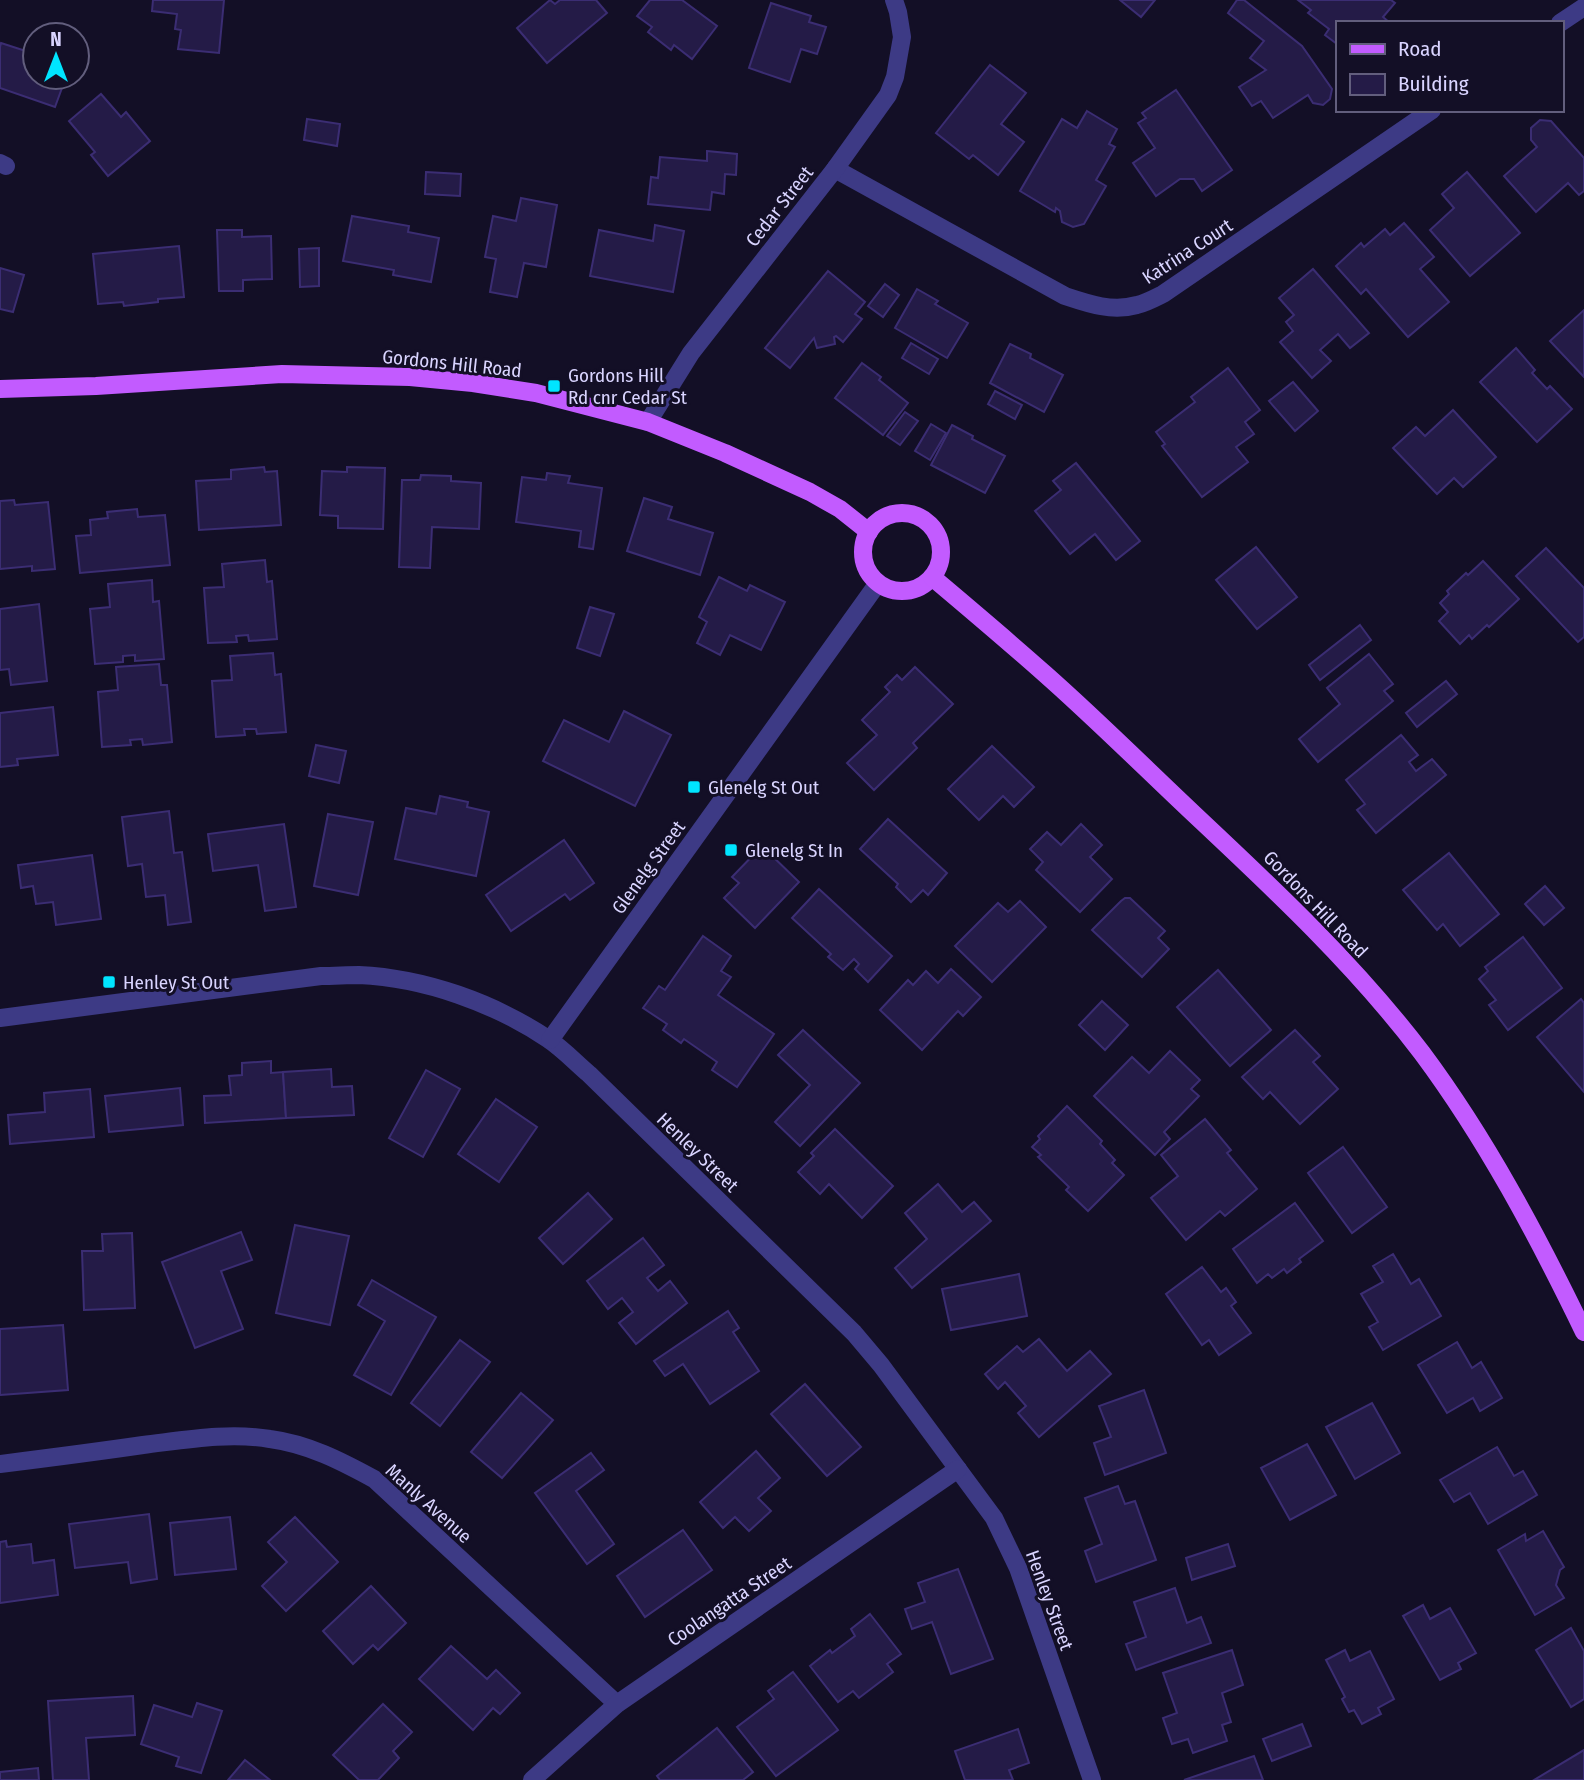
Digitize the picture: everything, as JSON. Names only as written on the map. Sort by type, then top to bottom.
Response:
[{"type":"main road","name":"Gordons Hill Road","points":[[0,389],[96,386],[282,374],[410,377],[536,393],[648,422],[725,453],[810,492],[840,509],[869,532]]},
{"type":"main road","points":[[904,513],[917,516],[928,523],[942,546],[937,571],[919,588],[907,592],[894,591],[878,583],[866,568],[863,555],[869,532],[878,522],[890,515],[904,513]]},
{"type":"main road","name":"Gordons Hill Road","points":[[932,577],[1047,675],[1249,866],[1386,1007],[1454,1099],[1487,1150],[1560,1282],[1584,1332]]},
{"type":"street","name":"Cedar Street","points":[[648,422],[691,353],[835,169],[888,95],[895,77],[902,37],[894,0]]},
{"type":"street","points":[[1563,21],[1584,7]]},
{"type":"street","name":"Katrina Court","points":[[835,169],[1065,296],[1095,306],[1115,308],[1137,305],[1163,294],[1429,112]]},
{"type":"street","name":"Glenelg Street","points":[[550,1040],[878,583]]},
{"type":"street","name":"Henley Street","points":[[0,1018],[321,976],[359,975],[395,979],[478,1002],[513,1018],[550,1040],[589,1074],[855,1333],[994,1518],[1018,1568],[1092,1780]]},
{"type":"street","name":"Manly Avenue","points":[[0,1464],[198,1438],[236,1436],[271,1439],[302,1446],[335,1458],[374,1479],[617,1703]]},
{"type":"street","name":"Coolangatta Street","points":[[532,1780],[617,1703],[958,1469]]},
{"type":"building","points":[[153,0],[224,0],[219,53],[178,49],[181,30],[175,29],[177,14],[152,11]]},
{"type":"building","points":[[550,0],[555,4],[560,0],[596,0],[607,13],[547,63],[517,28]]},
{"type":"building","points":[[650,0],[682,0],[717,26],[692,59],[674,45],[671,50],[648,32],[652,27],[637,16]]},
{"type":"building","points":[[1120,0],[1155,0],[1141,17]]},
{"type":"building","points":[[1237,0],[1244,0],[1302,46],[1332,89],[1330,99],[1323,105],[1313,103],[1308,95],[1273,118],[1261,101],[1252,106],[1239,87],[1266,70],[1250,58],[1264,41],[1228,13]]},
{"type":"building","points":[[1298,0],[1391,0],[1395,3],[1383,17],[1388,21],[1336,21],[1336,43],[1325,35],[1329,29],[1308,13],[1311,10]]},
{"type":"building","points":[[771,3],[811,16],[809,22],[826,27],[817,54],[801,49],[790,82],[749,68]]},
{"type":"building","points":[[1,43],[21,49],[21,91],[61,91],[55,107],[0,88]]},
{"type":"building","points":[[990,65],[1026,93],[1001,124],[1024,142],[998,175],[973,155],[969,159],[936,133]]},
{"type":"building","points":[[1176,90],[1232,170],[1202,191],[1194,179],[1180,179],[1156,196],[1133,163],[1155,148],[1138,123],[1146,118],[1142,113]]},
{"type":"building","points":[[101,94],[121,117],[126,112],[150,141],[108,176],[91,155],[95,152],[69,121]]},
{"type":"building","points":[[1087,111],[1117,129],[1109,144],[1115,147],[1096,180],[1106,186],[1084,224],[1073,227],[1062,222],[1060,211],[1056,208],[1055,212],[1020,191],[1062,119],[1077,128]]},
{"type":"building","points":[[307,119],[340,124],[337,146],[304,140]]},
{"type":"building","points":[[1540,120],[1551,121],[1584,158],[1584,191],[1579,195],[1568,183],[1536,212],[1504,176],[1537,147],[1531,140],[1531,128]]},
{"type":"building","points":[[707,151],[737,154],[736,175],[725,174],[724,194],[712,192],[710,210],[648,204],[651,177],[658,178],[660,157],[707,161]]},
{"type":"building","points":[[426,172],[461,174],[460,196],[425,194]]},
{"type":"building","points":[[1467,172],[1520,233],[1470,276],[1430,230],[1454,208],[1442,194]]},
{"type":"building","points":[[521,198],[557,205],[546,267],[524,263],[517,297],[490,292],[496,259],[485,257],[493,216],[516,221]]},
{"type":"building","points":[[352,216],[409,226],[408,232],[439,238],[431,282],[393,275],[394,270],[343,261]]},
{"type":"building","points":[[1404,223],[1434,257],[1420,269],[1449,302],[1408,337],[1366,289],[1361,294],[1336,266],[1361,243],[1364,247],[1385,229],[1390,235]]},
{"type":"building","points":[[655,225],[684,231],[673,292],[590,276],[599,230],[653,241]]},
{"type":"building","points":[[217,230],[242,230],[242,237],[271,236],[272,279],[243,280],[243,291],[219,291]]},
{"type":"building","points":[[179,246],[184,297],[124,306],[123,302],[98,304],[93,254]]},
{"type":"building","points":[[319,248],[319,286],[300,287],[299,249]]},
{"type":"building","points":[[0,268],[24,275],[13,312],[0,309]]},
{"type":"building","points":[[1313,269],[1369,333],[1350,348],[1338,334],[1320,350],[1331,361],[1312,378],[1280,342],[1293,331],[1286,322],[1294,315],[1279,298]]},
{"type":"building","points":[[828,271],[865,302],[855,314],[862,319],[843,342],[836,336],[835,344],[817,348],[814,338],[790,368],[765,348]]},
{"type":"building","points":[[885,284],[899,295],[883,317],[868,306]]},
{"type":"building","points":[[917,289],[938,301],[935,304],[968,323],[947,358],[895,328]]},
{"type":"building","points":[[1584,310],[1584,377],[1550,341]]},
{"type":"building","points":[[911,343],[938,359],[929,374],[902,358]]},
{"type":"building","points":[[1010,344],[1063,375],[1044,412],[990,383]]},
{"type":"building","points":[[1516,348],[1535,370],[1532,373],[1547,389],[1550,386],[1572,409],[1537,442],[1480,382]]},
{"type":"building","points":[[862,363],[908,403],[883,435],[835,398]]},
{"type":"building","points":[[1228,368],[1260,410],[1245,422],[1254,434],[1236,447],[1248,462],[1202,497],[1162,446],[1165,444],[1156,432],[1195,402],[1191,397]]},
{"type":"building","points":[[1293,382],[1318,411],[1295,431],[1269,401]]},
{"type":"building","points":[[995,391],[1022,405],[1015,419],[988,404]]},
{"type":"building","points":[[1453,410],[1496,457],[1463,487],[1454,478],[1437,494],[1393,448],[1416,427],[1425,436]]},
{"type":"building","points":[[905,412],[918,421],[900,445],[887,436]]},
{"type":"building","points":[[931,424],[946,433],[930,460],[915,451]]},
{"type":"building","points":[[952,425],[1005,456],[985,493],[931,465]]},
{"type":"building","points":[[1076,463],[1140,541],[1116,560],[1095,534],[1070,554],[1035,511],[1061,490],[1053,481]]},
{"type":"building","points":[[264,467],[265,472],[277,471],[281,525],[199,530],[196,481],[231,479],[231,470]]},
{"type":"building","points":[[347,467],[385,468],[383,529],[338,528],[338,516],[320,515],[322,471],[347,472]]},
{"type":"building","points":[[547,473],[570,476],[568,483],[602,488],[593,549],[579,547],[581,531],[516,522],[522,477],[546,480]]},
{"type":"building","points":[[421,475],[451,476],[451,481],[481,483],[479,529],[432,527],[430,568],[399,567],[402,480],[420,480]]},
{"type":"building","points":[[644,498],[672,507],[668,519],[713,533],[700,575],[627,551]]},
{"type":"building","points":[[14,500],[15,505],[48,502],[55,569],[32,571],[32,566],[0,569],[0,501]]},
{"type":"building","points":[[137,509],[138,517],[165,515],[170,565],[80,573],[76,536],[91,535],[90,520],[108,518],[107,512]]},
{"type":"building","points":[[1256,547],[1297,597],[1257,629],[1216,580]]},
{"type":"building","points":[[1546,548],[1584,588],[1584,637],[1578,642],[1516,576]]},
{"type":"building","points":[[265,560],[267,582],[272,581],[277,639],[249,641],[248,635],[236,636],[237,642],[208,643],[204,588],[224,587],[222,564]]},
{"type":"building","points":[[1483,561],[1519,599],[1489,627],[1487,625],[1472,639],[1469,635],[1460,644],[1439,621],[1448,612],[1440,603],[1449,594],[1447,591]]},
{"type":"building","points":[[719,577],[747,591],[750,585],[785,602],[761,650],[730,635],[720,655],[697,643],[707,622],[699,617]]},
{"type":"building","points":[[152,580],[153,602],[159,601],[164,659],[135,661],[135,655],[123,656],[123,662],[95,664],[90,609],[110,607],[108,584]]},
{"type":"building","points":[[39,604],[47,681],[11,685],[9,669],[0,670],[0,609]]},
{"type":"building","points":[[590,607],[614,614],[600,656],[577,648]]},
{"type":"building","points":[[1360,625],[1371,640],[1320,680],[1309,665]]},
{"type":"building","points":[[273,653],[275,675],[281,674],[286,732],[257,734],[256,729],[244,729],[245,735],[216,737],[212,681],[232,680],[230,656]]},
{"type":"building","points":[[1369,654],[1393,684],[1384,691],[1393,701],[1318,762],[1299,739],[1340,704],[1327,688]]},
{"type":"building","points":[[159,664],[161,685],[167,685],[172,742],[143,745],[142,739],[130,740],[131,745],[102,747],[98,692],[118,690],[116,667]]},
{"type":"building","points":[[915,667],[953,704],[913,743],[917,748],[874,790],[847,763],[877,735],[862,720],[890,692],[885,687],[897,675],[902,680]]},
{"type":"building","points":[[1446,681],[1457,694],[1417,727],[1406,713]]},
{"type":"building","points":[[53,707],[58,755],[17,759],[18,765],[0,767],[0,713]]},
{"type":"building","points":[[624,711],[671,735],[635,806],[543,761],[564,720],[609,742]]},
{"type":"building","points":[[1401,735],[1418,755],[1409,762],[1416,771],[1432,759],[1446,775],[1376,833],[1357,810],[1365,804],[1346,780]]},
{"type":"building","points":[[316,745],[346,751],[339,783],[309,776]]},
{"type":"building","points":[[992,746],[1034,787],[1014,807],[1003,796],[979,820],[948,789]]},
{"type":"building","points":[[440,796],[468,802],[467,807],[489,812],[476,876],[395,859],[406,808],[436,814]]},
{"type":"building","points":[[169,811],[174,853],[182,852],[191,922],[168,925],[165,895],[146,897],[142,864],[128,866],[122,817]]},
{"type":"building","points":[[328,814],[373,822],[358,895],[314,886]]},
{"type":"building","points":[[888,819],[947,873],[928,895],[923,890],[911,902],[896,887],[898,884],[860,849]]},
{"type":"building","points":[[284,824],[296,907],[265,911],[258,865],[213,871],[208,834]]},
{"type":"building","points":[[1081,824],[1102,845],[1090,857],[1112,879],[1080,912],[1036,870],[1043,862],[1030,849],[1047,832],[1061,845]]},
{"type":"building","points":[[564,840],[594,883],[570,900],[565,894],[511,931],[486,895]]},
{"type":"building","points":[[762,846],[799,882],[755,928],[724,898],[739,883],[732,877]]},
{"type":"building","points":[[1449,853],[1499,914],[1460,946],[1443,924],[1437,930],[1403,890]]},
{"type":"building","points":[[92,855],[101,919],[56,925],[53,902],[36,904],[33,886],[21,888],[18,865]]},
{"type":"building","points":[[1545,886],[1564,908],[1544,925],[1525,904]]},
{"type":"building","points":[[819,889],[892,956],[868,982],[855,969],[859,964],[854,959],[843,970],[828,957],[831,954],[792,918]]},
{"type":"building","points":[[1125,898],[1130,898],[1165,931],[1158,938],[1169,949],[1142,977],[1092,930]]},
{"type":"building","points":[[1020,901],[1046,927],[992,982],[955,946],[998,903],[1008,912]]},
{"type":"building","points":[[703,936],[731,956],[721,971],[731,977],[718,995],[774,1034],[737,1087],[712,1070],[717,1062],[684,1039],[681,1043],[663,1030],[667,1024],[643,1008],[659,986],[665,990]]},
{"type":"building","points":[[1523,937],[1562,988],[1508,1030],[1489,1005],[1496,1000],[1479,979],[1488,971],[1485,967]]},
{"type":"building","points":[[951,969],[981,997],[963,1016],[958,1011],[922,1050],[880,1010],[908,980],[913,985],[926,971],[938,983]]},
{"type":"building","points":[[1218,970],[1271,1030],[1230,1066],[1177,1007]]},
{"type":"building","points":[[1581,999],[1584,1003],[1584,1092],[1537,1037]]},
{"type":"building","points":[[1102,1001],[1128,1025],[1105,1050],[1079,1025]]},
{"type":"building","points":[[803,1030],[860,1083],[800,1146],[775,1122],[810,1085],[778,1055]]},
{"type":"building","points":[[1295,1030],[1320,1056],[1313,1062],[1338,1089],[1300,1124],[1270,1092],[1263,1099],[1242,1077]]},
{"type":"building","points":[[1170,1051],[1200,1080],[1191,1089],[1199,1096],[1164,1132],[1170,1139],[1155,1155],[1094,1096],[1132,1057],[1149,1073]]},
{"type":"building","points":[[271,1061],[271,1073],[283,1072],[286,1118],[205,1123],[204,1096],[231,1095],[229,1076],[242,1075],[242,1063]]},
{"type":"building","points":[[331,1069],[332,1087],[352,1086],[354,1115],[286,1118],[283,1072]]},
{"type":"building","points":[[426,1070],[460,1089],[423,1157],[389,1138]]},
{"type":"building","points":[[180,1088],[183,1125],[109,1132],[105,1096]]},
{"type":"building","points":[[90,1089],[94,1137],[10,1144],[8,1115],[45,1112],[44,1093]]},
{"type":"building","points":[[496,1099],[537,1127],[499,1182],[458,1154]]},
{"type":"building","points":[[1067,1106],[1102,1141],[1100,1144],[1115,1160],[1112,1163],[1124,1175],[1088,1211],[1066,1190],[1069,1187],[1038,1157],[1041,1155],[1032,1147],[1040,1139],[1038,1136]]},
{"type":"building","points":[[1205,1119],[1231,1150],[1227,1153],[1257,1189],[1225,1216],[1220,1211],[1186,1240],[1151,1198],[1178,1176],[1161,1155]]},
{"type":"building","points":[[835,1129],[893,1186],[862,1218],[829,1184],[820,1194],[798,1172],[814,1156],[811,1153]]},
{"type":"building","points":[[1343,1147],[1387,1207],[1352,1233],[1308,1173]]},
{"type":"building","points":[[938,1184],[962,1212],[974,1202],[991,1221],[912,1288],[895,1268],[927,1239],[905,1213]]},
{"type":"building","points":[[588,1193],[612,1219],[563,1264],[539,1238]]},
{"type":"building","points":[[1295,1203],[1323,1241],[1299,1259],[1301,1262],[1287,1273],[1284,1269],[1272,1278],[1268,1274],[1257,1283],[1233,1249]]},
{"type":"building","points":[[295,1225],[349,1236],[330,1325],[276,1313]]},
{"type":"building","points":[[241,1232],[252,1260],[221,1271],[243,1329],[195,1348],[162,1262]]},
{"type":"building","points":[[132,1233],[135,1308],[84,1310],[82,1251],[103,1251],[102,1234]]},
{"type":"building","points":[[643,1238],[664,1265],[647,1278],[658,1291],[670,1281],[687,1303],[636,1344],[619,1323],[633,1312],[622,1298],[608,1309],[587,1281]]},
{"type":"building","points":[[1393,1254],[1411,1284],[1419,1279],[1441,1316],[1383,1350],[1369,1327],[1378,1322],[1361,1294],[1383,1282],[1373,1266]]},
{"type":"building","points":[[1202,1267],[1221,1292],[1226,1288],[1236,1302],[1231,1306],[1251,1333],[1219,1355],[1209,1340],[1202,1345],[1166,1294]]},
{"type":"building","points":[[1019,1274],[1027,1316],[951,1330],[942,1289]]},
{"type":"building","points":[[372,1280],[436,1317],[391,1395],[354,1375],[385,1321],[358,1305]]},
{"type":"building","points":[[728,1311],[739,1328],[733,1332],[759,1371],[710,1404],[683,1364],[665,1376],[654,1361]]},
{"type":"building","points":[[63,1325],[68,1390],[0,1395],[0,1329]]},
{"type":"building","points":[[1039,1339],[1067,1371],[1090,1351],[1111,1374],[1039,1437],[1018,1413],[1026,1406],[1005,1382],[998,1389],[985,1374],[1017,1346],[1023,1352]]},
{"type":"building","points":[[460,1340],[490,1362],[440,1426],[411,1403]]},
{"type":"building","points":[[1457,1342],[1472,1368],[1481,1362],[1502,1398],[1480,1411],[1473,1398],[1447,1413],[1418,1365]]},
{"type":"building","points":[[805,1384],[861,1447],[827,1476],[771,1414]]},
{"type":"building","points":[[1144,1390],[1166,1453],[1105,1475],[1094,1443],[1111,1437],[1099,1406]]},
{"type":"building","points":[[521,1393],[553,1420],[502,1478],[471,1452]]},
{"type":"building","points":[[1372,1403],[1400,1453],[1355,1479],[1326,1427]]},
{"type":"building","points":[[1307,1444],[1336,1495],[1290,1520],[1261,1468]]},
{"type":"building","points":[[1497,1447],[1514,1476],[1523,1471],[1537,1495],[1488,1524],[1470,1493],[1454,1502],[1440,1480]]},
{"type":"building","points":[[756,1451],[780,1478],[758,1498],[771,1511],[749,1531],[735,1517],[723,1528],[700,1502]]},
{"type":"building","points":[[591,1453],[604,1470],[576,1491],[614,1544],[587,1564],[535,1493]]},
{"type":"building","points":[[1118,1486],[1125,1504],[1135,1501],[1156,1560],[1096,1582],[1085,1551],[1102,1544],[1085,1498]]},
{"type":"building","points":[[149,1514],[157,1579],[131,1583],[128,1562],[75,1568],[69,1524]]},
{"type":"building","points":[[230,1517],[236,1569],[175,1575],[170,1523]]},
{"type":"building","points":[[295,1517],[338,1562],[286,1611],[262,1586],[287,1562],[268,1542]]},
{"type":"building","points":[[683,1530],[712,1570],[645,1617],[617,1576]]},
{"type":"building","points":[[1543,1531],[1564,1567],[1560,1570],[1556,1585],[1564,1598],[1535,1615],[1498,1550],[1525,1534],[1526,1541]]},
{"type":"building","points":[[6,1541],[7,1547],[31,1544],[33,1563],[54,1560],[58,1595],[0,1603],[0,1542]]},
{"type":"building","points":[[1228,1544],[1235,1566],[1192,1580],[1186,1558]]},
{"type":"building","points":[[958,1569],[993,1659],[951,1674],[932,1622],[912,1629],[905,1609],[925,1602],[918,1583]]},
{"type":"building","points":[[371,1586],[406,1623],[378,1650],[373,1645],[353,1664],[323,1631]]},
{"type":"building","points":[[1175,1588],[1187,1623],[1201,1617],[1211,1643],[1136,1670],[1126,1644],[1146,1637],[1134,1602]]},
{"type":"building","points":[[1423,1605],[1430,1619],[1450,1608],[1476,1653],[1458,1663],[1461,1669],[1440,1680],[1403,1616]]},
{"type":"building","points":[[870,1614],[901,1654],[887,1664],[893,1672],[859,1698],[853,1691],[838,1702],[810,1666],[830,1650],[832,1653],[855,1636],[851,1629]]},
{"type":"building","points":[[1571,1628],[1584,1651],[1584,1699],[1571,1707],[1536,1650]]},
{"type":"building","points":[[451,1646],[487,1679],[496,1670],[520,1693],[500,1714],[493,1708],[473,1730],[419,1679]]},
{"type":"building","points":[[1232,1650],[1243,1685],[1222,1693],[1231,1722],[1222,1725],[1227,1741],[1193,1753],[1188,1739],[1172,1744],[1163,1718],[1177,1713],[1163,1673]]},
{"type":"building","points":[[1345,1650],[1350,1661],[1370,1651],[1394,1699],[1378,1708],[1381,1714],[1362,1724],[1354,1710],[1349,1712],[1342,1699],[1345,1697],[1326,1660]]},
{"type":"building","points":[[793,1672],[838,1730],[776,1776],[737,1727],[774,1699],[768,1691]]},
{"type":"building","points":[[133,1696],[135,1735],[86,1738],[89,1780],[53,1780],[48,1701]]},
{"type":"building","points":[[197,1703],[222,1711],[201,1773],[176,1766],[179,1757],[141,1744],[154,1705],[192,1717]]},
{"type":"building","points":[[383,1704],[412,1732],[393,1751],[399,1758],[378,1780],[359,1780],[333,1755]]},
{"type":"building","points":[[1302,1724],[1311,1746],[1272,1761],[1263,1739]]},
{"type":"building","points":[[717,1728],[753,1772],[743,1780],[660,1780],[657,1776]]},
{"type":"building","points":[[1018,1729],[1029,1763],[1009,1770],[1013,1780],[965,1780],[955,1751]]},
{"type":"building","points":[[1584,1750],[1584,1780],[1534,1780]]},
{"type":"building","points":[[1254,1756],[1263,1780],[1184,1780]]},
{"type":"building","points":[[245,1760],[270,1780],[228,1780]]},
{"type":"building","points":[[38,1768],[39,1780],[0,1780],[0,1772]]},
{"type":"place","name":"Gordons Hill Rd cnr Cedar St","points":[[554,386]]},
{"type":"place","name":"Glenelg St Out","points":[[694,787]]},
{"type":"place","name":"Glenelg St In","points":[[731,850]]},
{"type":"place","name":"Henley St Out","points":[[109,982]]}]
